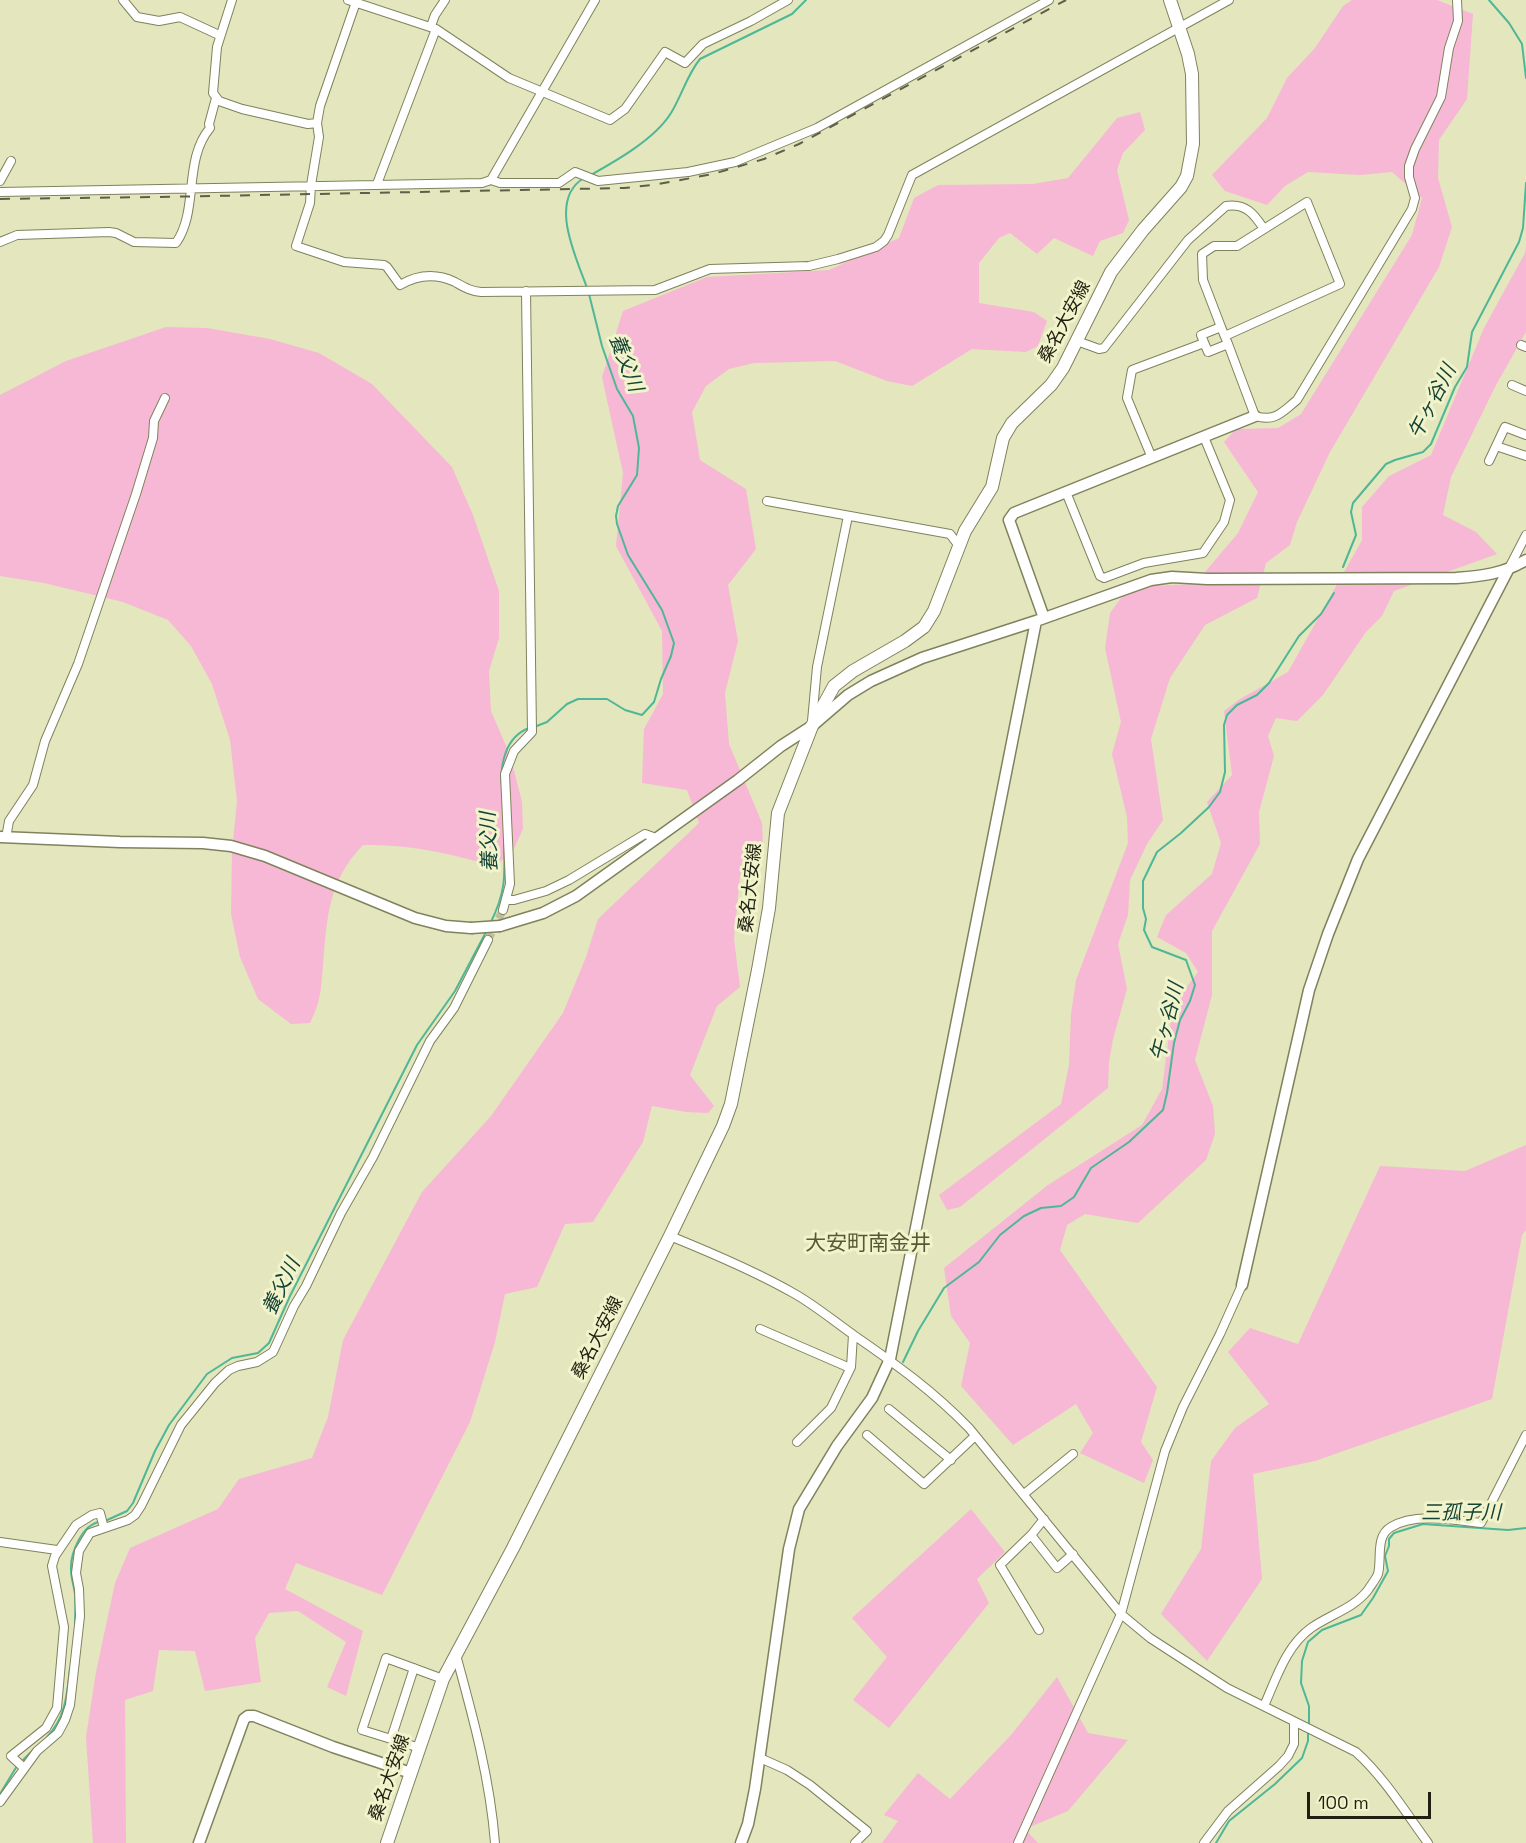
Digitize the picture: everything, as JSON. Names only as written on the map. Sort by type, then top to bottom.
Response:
[{"type":"main road","name":"桑名大安線","points":[[387,1843],[443,1679],[455,1653],[513,1548],[723,1126],[731,1104],[759,970],[769,908],[778,813],[812,726],[834,686],[853,671],[905,641],[924,627],[934,611],[959,546],[992,487],[1003,438],[1012,423],[1057,377],[1111,272],[1143,230],[1181,187],[1187,176],[1193,144],[1192,82],[1188,54],[1170,0]]},
{"type":"street","points":[[123,0],[137,17],[159,21],[180,17],[219,35]]},
{"type":"street","points":[[232,0],[219,35],[215,59],[213,93],[216,98],[219,102],[242,109],[255,110],[308,124],[317,123]]},
{"type":"street","points":[[377,184],[434,28],[435,15],[445,0]]},
{"type":"street","points":[[492,180],[595,0]]},
{"type":"street","points":[[0,192],[482,183],[492,180],[500,183],[559,183],[575,172],[598,181],[688,172],[735,162],[817,128],[1049,0]]},
{"type":"street","points":[[782,1],[703,44],[685,63],[665,52],[624,109],[610,120],[509,78],[434,28],[352,1],[320,106],[317,123],[319,137],[310,203],[296,246],[344,262],[384,265],[400,285],[417,278],[433,276],[450,280],[471,291],[655,290],[710,269],[809,266],[838,260],[876,248],[884,242],[912,175],[1229,0]]},
{"type":"street","points":[[741,1843],[748,1824],[760,1758],[789,1549],[799,1509],[837,1446],[872,1398],[890,1359],[1040,619],[1009,520],[1014,513],[1255,416],[1266,419],[1275,417],[1297,400],[1412,209],[1415,198],[1409,177],[1409,166],[1441,97],[1449,48],[1458,21],[1457,0]]},
{"type":"street","points":[[0,242],[17,235],[116,232],[134,242],[176,243],[184,233],[194,163],[204,134],[210,128],[211,112],[216,98]]},
{"type":"street","points":[[0,181],[11,161]]},
{"type":"street","points":[[1225,336],[1340,284],[1307,202],[1237,246],[1214,246],[1202,254],[1203,279],[1255,416]]},
{"type":"street","points":[[1077,341],[1099,349],[1104,348],[1188,240],[1226,206],[1244,207],[1253,213],[1264,229]]},
{"type":"street","points":[[503,910],[510,884],[505,774],[514,752],[532,732],[526,291]]},
{"type":"street","points":[[1221,327],[1201,335],[1204,343],[1208,352],[1228,344]]},
{"type":"street","points":[[1152,458],[1127,398],[1132,370],[1204,343]]},
{"type":"street","points":[[1512,386],[1526,391]]},
{"type":"street","points":[[165,398],[154,421],[153,438],[136,494],[82,653],[45,741],[33,785],[9,820],[3,837],[203,843],[231,846],[278,861],[386,908],[446,926],[483,928],[512,924],[554,909],[576,896],[781,746],[812,726],[848,695],[871,681],[921,658],[1150,580],[1172,577],[1430,579],[1487,576],[1508,570],[1526,560]]},
{"type":"street","points":[[1489,461],[1505,427],[1526,435]]},
{"type":"street","points":[[1066,492],[1100,576],[1104,578],[1143,563],[1203,554],[1224,522],[1230,500],[1204,437]]},
{"type":"street","points":[[1496,446],[1526,456]]},
{"type":"street","points":[[767,501],[950,534],[959,546]]},
{"type":"street","points":[[812,726],[817,667],[848,516]]},
{"type":"street","points":[[1018,1843],[1121,1614],[1166,1451],[1183,1407],[1242,1285],[1309,990],[1328,934],[1358,859],[1526,535]]},
{"type":"street","points":[[507,900],[514,900],[554,887],[645,834],[652,841]]},
{"type":"street","points":[[0,1802],[23,1766],[58,1733],[70,1705],[80,1616],[76,1562],[79,1551],[90,1533],[104,1526],[128,1520],[135,1515],[181,1425],[215,1383],[229,1370],[258,1362],[273,1352],[294,1306],[341,1213],[373,1157],[430,1041],[454,1008],[488,940]]},
{"type":"street","points":[[670,1236],[797,1295],[890,1359],[943,1401],[1024,1494],[1121,1614],[1150,1638],[1227,1688],[1356,1752],[1428,1843]]},
{"type":"street","points":[[760,1329],[850,1368]]},
{"type":"street","points":[[797,1442],[831,1408],[850,1368],[853,1335]]},
{"type":"street","points":[[889,1409],[951,1460]]},
{"type":"street","points":[[867,1435],[924,1484],[975,1436]]},
{"type":"street","points":[[1264,1706],[1286,1659],[1298,1640],[1312,1628],[1353,1605],[1368,1590],[1378,1575],[1383,1534],[1398,1523],[1434,1517],[1481,1523],[1526,1435]]},
{"type":"street","points":[[1024,1494],[1073,1454]]},
{"type":"street","points":[[23,1766],[11,1756],[46,1728],[57,1708],[64,1634],[62,1608],[52,1566],[57,1550],[76,1525],[92,1515],[100,1512],[104,1526]]},
{"type":"street","points":[[1039,1630],[1000,1565],[1044,1519]]},
{"type":"street","points":[[1031,1535],[1057,1569],[1073,1554]]},
{"type":"street","points":[[0,1542],[57,1550]]},
{"type":"street","points":[[455,1653],[475,1722],[486,1771],[495,1843]]},
{"type":"street","points":[[420,1748],[362,1730],[386,1658],[443,1679]]},
{"type":"street","points":[[391,1739],[414,1668]]},
{"type":"street","points":[[199,1843],[244,1719],[248,1716],[254,1716],[333,1747],[411,1773]]},
{"type":"street","points":[[1204,1843],[1228,1811],[1288,1756],[1294,1744],[1298,1723]]},
{"type":"street","points":[[760,1758],[787,1770],[810,1785],[867,1831],[855,1843]]},
{"type":"shaded area","points":[[1352,0],[1437,0],[1473,14],[1467,99],[1439,140],[1438,178],[1452,227],[1439,267],[1330,452],[1297,522],[1290,545],[1266,563],[1257,598],[1205,625],[1170,678],[1151,739],[1163,820],[1147,844],[1130,880],[1128,915],[1118,944],[1127,989],[1113,1039],[1108,1088],[960,1207],[947,1210],[939,1195],[1061,1104],[1069,1065],[1071,1014],[1076,980],[1128,843],[1127,817],[1112,754],[1121,722],[1105,648],[1110,613],[1129,587],[1195,584],[1238,533],[1258,492],[1224,442],[1236,429],[1278,428],[1301,414],[1412,235],[1422,198],[1392,172],[1360,175],[1308,172],[1285,186],[1267,205],[1225,191],[1212,175],[1267,118],[1287,78],[1315,48],[1343,6]]},
{"type":"shaded area","points":[[1140,112],[1145,130],[1123,153],[1117,170],[1129,220],[1123,233],[1100,241],[1093,256],[1054,238],[1037,254],[1010,233],[999,238],[979,263],[979,303],[1034,312],[1047,321],[1038,346],[1026,352],[972,349],[912,386],[887,381],[835,361],[754,363],[729,369],[706,386],[692,412],[700,460],[746,489],[756,549],[728,585],[738,641],[725,693],[729,744],[762,823],[763,844],[740,875],[734,939],[740,987],[717,1006],[690,1075],[714,1106],[708,1113],[652,1106],[643,1142],[593,1222],[565,1224],[537,1287],[505,1294],[495,1342],[470,1422],[382,1595],[296,1563],[285,1589],[363,1631],[346,1696],[327,1687],[346,1642],[298,1611],[269,1613],[255,1638],[261,1682],[205,1691],[195,1651],[159,1650],[153,1691],[125,1700],[126,1843],[93,1843],[86,1737],[96,1672],[115,1583],[130,1548],[218,1509],[239,1479],[312,1458],[328,1417],[343,1340],[422,1192],[491,1116],[563,1013],[586,957],[598,919],[699,823],[687,790],[642,783],[644,729],[663,694],[662,631],[616,546],[623,473],[602,377],[623,311],[707,277],[829,270],[899,238],[914,198],[938,185],[1033,184],[1068,178],[1117,118]]},
{"type":"shaded area","points":[[1526,247],[1526,332],[1496,385],[1451,477],[1443,515],[1476,532],[1497,554],[1394,591],[1382,616],[1366,632],[1323,695],[1297,721],[1276,718],[1268,736],[1274,756],[1259,812],[1260,844],[1212,931],[1212,995],[1195,1060],[1213,1106],[1215,1134],[1206,1160],[1138,1223],[1085,1214],[1067,1225],[1060,1250],[1157,1387],[1141,1442],[1153,1460],[1144,1483],[1080,1453],[1093,1433],[1076,1404],[1013,1445],[961,1386],[970,1343],[951,1316],[944,1268],[1048,1185],[1142,1125],[1162,1089],[1173,1005],[1198,972],[1186,953],[1157,937],[1166,915],[1212,874],[1221,843],[1207,802],[1232,775],[1224,711],[1240,699],[1288,672],[1362,540],[1362,507],[1389,476],[1431,455],[1484,328],[1525,253]]},
{"type":"shaded area","points":[[166,327],[207,328],[270,339],[319,353],[372,384],[452,467],[473,515],[499,591],[499,638],[489,671],[491,711],[510,755],[522,802],[523,829],[511,855],[492,866],[428,850],[363,845],[343,872],[331,901],[320,995],[310,1023],[291,1024],[258,999],[240,957],[231,914],[232,851],[237,801],[230,740],[212,684],[191,646],[168,620],[123,602],[44,583],[0,576],[0,395],[66,361]]},
{"type":"shaded area","points":[[1526,1145],[1526,1230],[1522,1235],[1492,1399],[1315,1461],[1253,1474],[1262,1579],[1207,1661],[1161,1614],[1201,1549],[1211,1461],[1235,1428],[1269,1404],[1228,1352],[1250,1328],[1298,1344],[1380,1166],[1465,1171]]},
{"type":"shaded area","points":[[971,1509],[1005,1552],[977,1579],[989,1603],[889,1728],[853,1700],[887,1657],[852,1618]]},
{"type":"shaded area","points":[[1057,1677],[1088,1733],[1128,1740],[1068,1811],[1025,1829],[1038,1843],[882,1843],[898,1821],[884,1815],[918,1773],[950,1799],[1011,1735]]},
{"type":"waterway","name":"養父川","points":[[589,176],[634,149],[664,123],[700,59],[792,14],[806,0]]},
{"type":"waterway","name":"午ヶ谷川","points":[[1489,0],[1509,23],[1522,44],[1526,78]]},
{"type":"waterway","name":"養父川","points":[[584,178],[573,188],[567,200],[566,215],[572,246],[587,288]]},
{"type":"waterway","name":"午ヶ谷川","points":[[1343,567],[1356,535],[1351,512],[1353,503],[1386,464],[1423,452],[1431,444],[1455,387],[1467,367],[1472,332],[1519,242],[1523,228],[1526,183]]},
{"type":"waterway","name":"養父川","points":[[534,727],[547,722],[567,704],[578,699],[607,699],[625,710],[642,715],[654,702],[674,643],[662,610],[628,555],[617,524],[618,506],[637,475],[639,448],[633,416],[617,389],[602,346],[589,294]]},
{"type":"waterway","name":"午ヶ谷川","points":[[903,1362],[918,1331],[944,1288],[979,1262],[1000,1235],[1024,1216],[1041,1208],[1061,1206],[1074,1197],[1091,1168],[1129,1142],[1163,1110],[1174,1043],[1180,1020],[1195,985],[1186,960],[1152,947],[1144,930],[1146,919],[1143,908],[1143,881],[1157,852],[1209,807],[1220,792],[1225,772],[1224,725],[1227,715],[1237,705],[1257,695],[1269,683],[1299,636],[1321,614],[1334,593]]},
{"type":"waterway","name":"養父川","points":[[502,786],[503,761],[509,745],[521,732],[529,728]]},
{"type":"waterway","name":"養父川","points":[[490,924],[499,903],[503,884],[504,843]]},
{"type":"waterway","name":"養父川","points":[[105,1521],[127,1511],[133,1503],[155,1451],[169,1425],[207,1374],[232,1358],[258,1353],[269,1343],[290,1296],[417,1045],[455,991],[486,932]]},
{"type":"waterway","name":"養父川","points":[[75,1626],[71,1563],[78,1541],[88,1528],[100,1522]]},
{"type":"waterway","name":"三孤子川","points":[[1309,1725],[1309,1706],[1301,1683],[1302,1661],[1308,1642],[1322,1630],[1361,1615],[1388,1571],[1385,1556],[1389,1539],[1394,1533],[1423,1524],[1508,1530],[1526,1528]]},
{"type":"waterway","name":"養父川","points":[[47,1737],[62,1713],[70,1668]]},
{"type":"waterway","name":"三孤子川","points":[[1216,1843],[1229,1821],[1275,1784],[1302,1758],[1308,1741],[1308,1731]]},
{"type":"waterway","name":"養父川","points":[[21,1762],[32,1751]]},
{"type":"waterway","name":"養父川","points":[[0,1794],[17,1766]]},
{"type":"tunnel","points":[[488,940],[503,910]]},
{"type":"railway","points":[[0,199],[624,188],[713,174],[764,159],[799,144],[1066,0]]},
{"type":"district","name":"大安町南金井","points":[[868,1244]]}]
